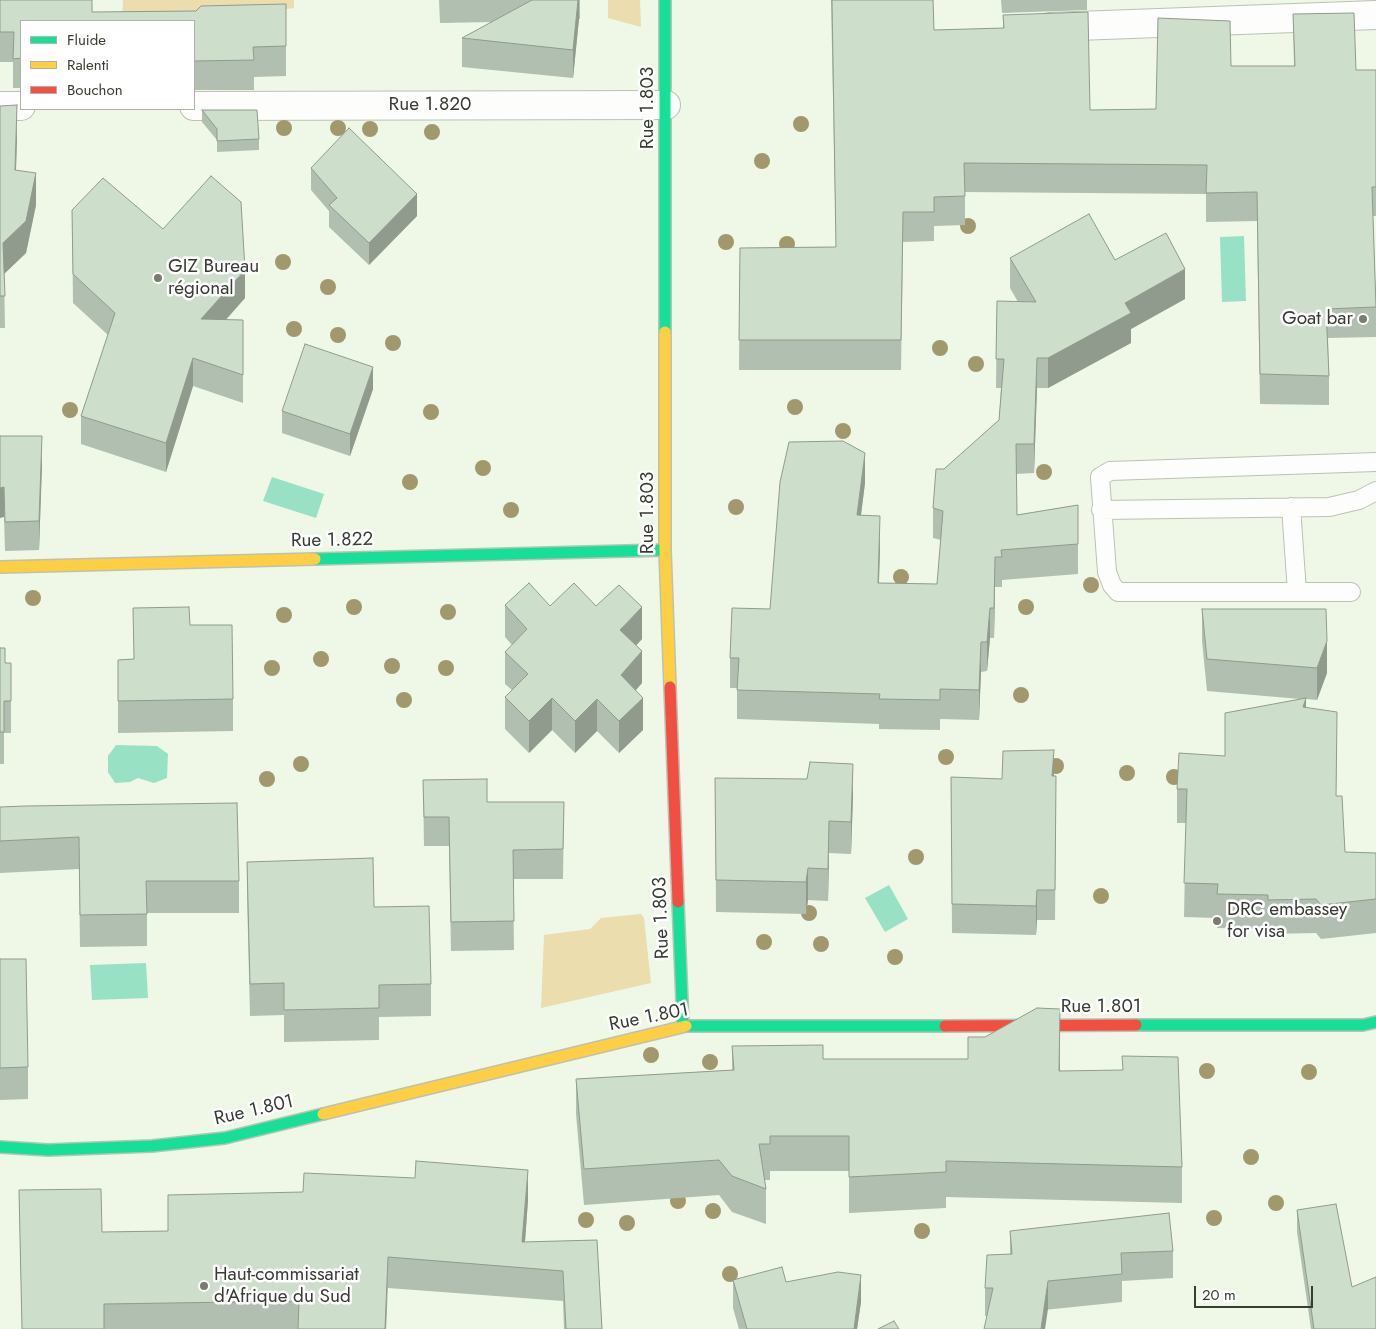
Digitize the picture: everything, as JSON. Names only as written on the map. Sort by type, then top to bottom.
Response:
[{"type":"street","name":"Rue 1.803","points":[[664,0],[666,105],[665,550],[683,1026]]},
{"type":"street","points":[[1025,28],[1376,16]]},
{"type":"street","name":"Rue 1.820","points":[[195,106],[666,105]]},
{"type":"street","points":[[0,106],[20,106]]},
{"type":"street","name":"Rue 1.822","points":[[0,566],[665,550]]},
{"type":"street","name":"Rue 1.801","points":[[0,1147],[48,1150],[152,1146],[225,1138],[683,1026],[1363,1024],[1376,1022]]},
{"type":"lane","points":[[1351,592],[1118,592],[1112,585],[1107,572],[1100,477],[1110,471],[1376,462]]},
{"type":"lane","points":[[1101,510],[1329,507],[1359,500],[1376,491]]},
{"type":"lane","points":[[1291,507],[1297,592]]},
{"type":"shaded area","points":[[123,0],[294,0],[294,8],[195,21],[122,20]]},
{"type":"shaded area","points":[[608,0],[640,0],[641,27],[608,18]]},
{"type":"shaded area","points":[[1244,236],[1246,301],[1222,302],[1220,237]]},
{"type":"shaded area","points":[[272,477],[324,494],[316,518],[263,501]]},
{"type":"shaded area","points":[[116,745],[157,746],[168,754],[167,778],[154,783],[138,778],[130,782],[115,783],[108,772],[108,756]]},
{"type":"shaded area","points":[[889,885],[908,919],[885,932],[865,898]]},
{"type":"shaded area","points":[[641,914],[644,918],[651,983],[541,1008],[544,935],[590,929],[601,918]]},
{"type":"shaded area","points":[[146,963],[148,998],[92,1000],[90,965]]},
{"type":"building","points":[[0,0],[92,0],[92,12],[196,11],[201,6],[286,4],[286,46],[253,47],[254,60],[195,61],[195,20],[20,20],[20,58],[13,59],[14,32],[0,32]]},
{"type":"building","points":[[532,0],[578,0],[573,50],[462,38]]},
{"type":"building","points":[[832,0],[933,0],[934,30],[1004,28],[1003,15],[1088,12],[1090,110],[1156,109],[1158,18],[1230,21],[1231,66],[1295,66],[1293,14],[1354,13],[1356,70],[1376,70],[1376,187],[1372,187],[1376,307],[1326,309],[1329,376],[1260,374],[1257,192],[1206,193],[1207,165],[964,163],[965,196],[934,197],[934,212],[903,212],[901,340],[739,340],[740,248],[836,247]]},
{"type":"building","points":[[17,105],[15,170],[36,173],[26,221],[3,243],[5,296],[0,296],[0,106]]},
{"type":"building","points":[[202,110],[257,110],[259,139],[217,141],[217,129]]},
{"type":"building","points":[[349,128],[417,194],[369,243],[329,205],[337,198],[311,168]]},
{"type":"building","points":[[211,176],[241,202],[245,270],[201,319],[243,320],[243,375],[193,358],[166,443],[81,416],[115,313],[73,274],[72,210],[103,178],[163,229]]},
{"type":"building","points":[[1089,214],[1115,260],[1166,233],[1185,269],[1125,303],[1131,313],[1048,358],[1037,358],[1034,444],[1016,444],[1017,515],[1078,505],[1078,544],[1001,550],[1002,557],[995,557],[994,608],[990,608],[987,642],[981,642],[979,690],[940,689],[940,700],[879,699],[880,694],[737,690],[739,658],[730,658],[732,608],[770,609],[780,482],[789,442],[843,441],[865,453],[857,515],[880,516],[878,583],[937,584],[943,511],[933,508],[936,469],[944,469],[999,420],[1004,359],[996,359],[997,301],[1036,302],[1010,258]]},
{"type":"building","points":[[305,344],[373,367],[350,434],[282,411]]},
{"type":"building","points":[[0,436],[42,436],[39,521],[5,522],[4,487],[0,488]]},
{"type":"building","points":[[529,583],[550,606],[574,583],[596,606],[619,585],[642,607],[620,630],[642,651],[621,675],[643,698],[619,721],[597,699],[575,721],[552,698],[529,721],[505,697],[528,674],[505,652],[527,629],[505,605]]},
{"type":"building","points":[[189,607],[190,625],[232,625],[233,699],[118,701],[118,660],[134,659],[133,608]]},
{"type":"building","points":[[1202,609],[1326,609],[1327,641],[1317,668],[1207,659]]},
{"type":"building","points":[[0,648],[5,648],[5,663],[11,663],[11,701],[4,701],[4,732],[0,732]]},
{"type":"building","points":[[1306,698],[1303,707],[1337,712],[1336,796],[1342,796],[1345,852],[1376,853],[1376,899],[1321,905],[1316,899],[1268,900],[1268,895],[1217,894],[1218,884],[1184,883],[1187,789],[1177,789],[1179,753],[1225,756],[1225,713]]},
{"type":"building","points":[[1054,750],[1052,776],[1056,776],[1055,890],[1037,890],[1036,906],[952,904],[951,777],[1002,779],[1003,751]]},
{"type":"building","points":[[810,762],[853,764],[851,822],[829,821],[828,869],[808,868],[806,882],[716,880],[715,778],[807,779]]},
{"type":"building","points":[[487,779],[487,802],[564,802],[563,849],[513,850],[514,921],[451,922],[449,817],[424,817],[423,780]]},
{"type":"building","points":[[237,803],[239,881],[146,881],[147,914],[80,915],[79,837],[0,841],[0,807]]},
{"type":"building","points":[[373,858],[374,907],[429,906],[431,984],[379,985],[379,1008],[284,1010],[284,983],[250,984],[247,862]]},
{"type":"building","points":[[0,959],[26,959],[28,1067],[0,1068]]},
{"type":"building","points":[[1037,1008],[1060,1009],[1059,1071],[1123,1070],[1122,1056],[1178,1057],[1182,1167],[946,1161],[946,1172],[849,1177],[849,1136],[770,1136],[770,1144],[759,1144],[766,1189],[732,1176],[719,1160],[584,1169],[576,1079],[734,1070],[732,1046],[823,1045],[823,1059],[968,1059],[968,1037],[985,1037]]},
{"type":"building","points":[[416,1161],[528,1170],[522,1242],[597,1240],[602,1329],[566,1329],[563,1271],[388,1257],[385,1329],[298,1329],[299,1301],[104,1304],[104,1329],[22,1329],[19,1190],[101,1189],[102,1232],[168,1231],[168,1195],[303,1192],[304,1173],[415,1178]]},
{"type":"building","points":[[1336,1204],[1352,1287],[1376,1277],[1376,1329],[1314,1329],[1297,1210]]},
{"type":"building","points":[[1169,1213],[1173,1251],[1121,1253],[1122,1274],[1048,1281],[1041,1329],[984,1329],[993,1288],[985,1288],[987,1255],[1012,1254],[1010,1231]]},
{"type":"building","points":[[782,1267],[786,1282],[838,1272],[861,1275],[854,1329],[747,1329],[733,1280]]},
{"type":"building","points":[[894,1321],[899,1329],[878,1329]]},
{"type":"traffic: fast","points":[[665,0],[665,332]]},
{"type":"traffic: fast","points":[[315,559],[665,550]]},
{"type":"traffic: fast","points":[[678,902],[683,1026]]},
{"type":"traffic: fast","points":[[1136,1025],[1363,1025],[1376,1022]]},
{"type":"traffic: fast","points":[[686,1026],[945,1026]]},
{"type":"traffic: fast","points":[[0,1147],[48,1150],[152,1146],[225,1138],[323,1114]]},
{"type":"traffic: slow","points":[[665,332],[665,550],[670,687]]},
{"type":"traffic: slow","points":[[0,567],[315,559]]},
{"type":"traffic: slow","points":[[323,1114],[686,1026]]},
{"type":"traffic: jam","points":[[670,687],[678,902]]},
{"type":"traffic: jam","points":[[945,1026],[1136,1025]]},
{"type":"place","name":"GIZ Bureau régional","points":[[158,278]]},
{"type":"place","name":"Goat bar","points":[[1363,319]]},
{"type":"place","name":"DRC embassey for visa","points":[[1217,921]]},
{"type":"place","name":"Haut-commissariat d'Afrique du Sud","points":[[204,1286]]}]
